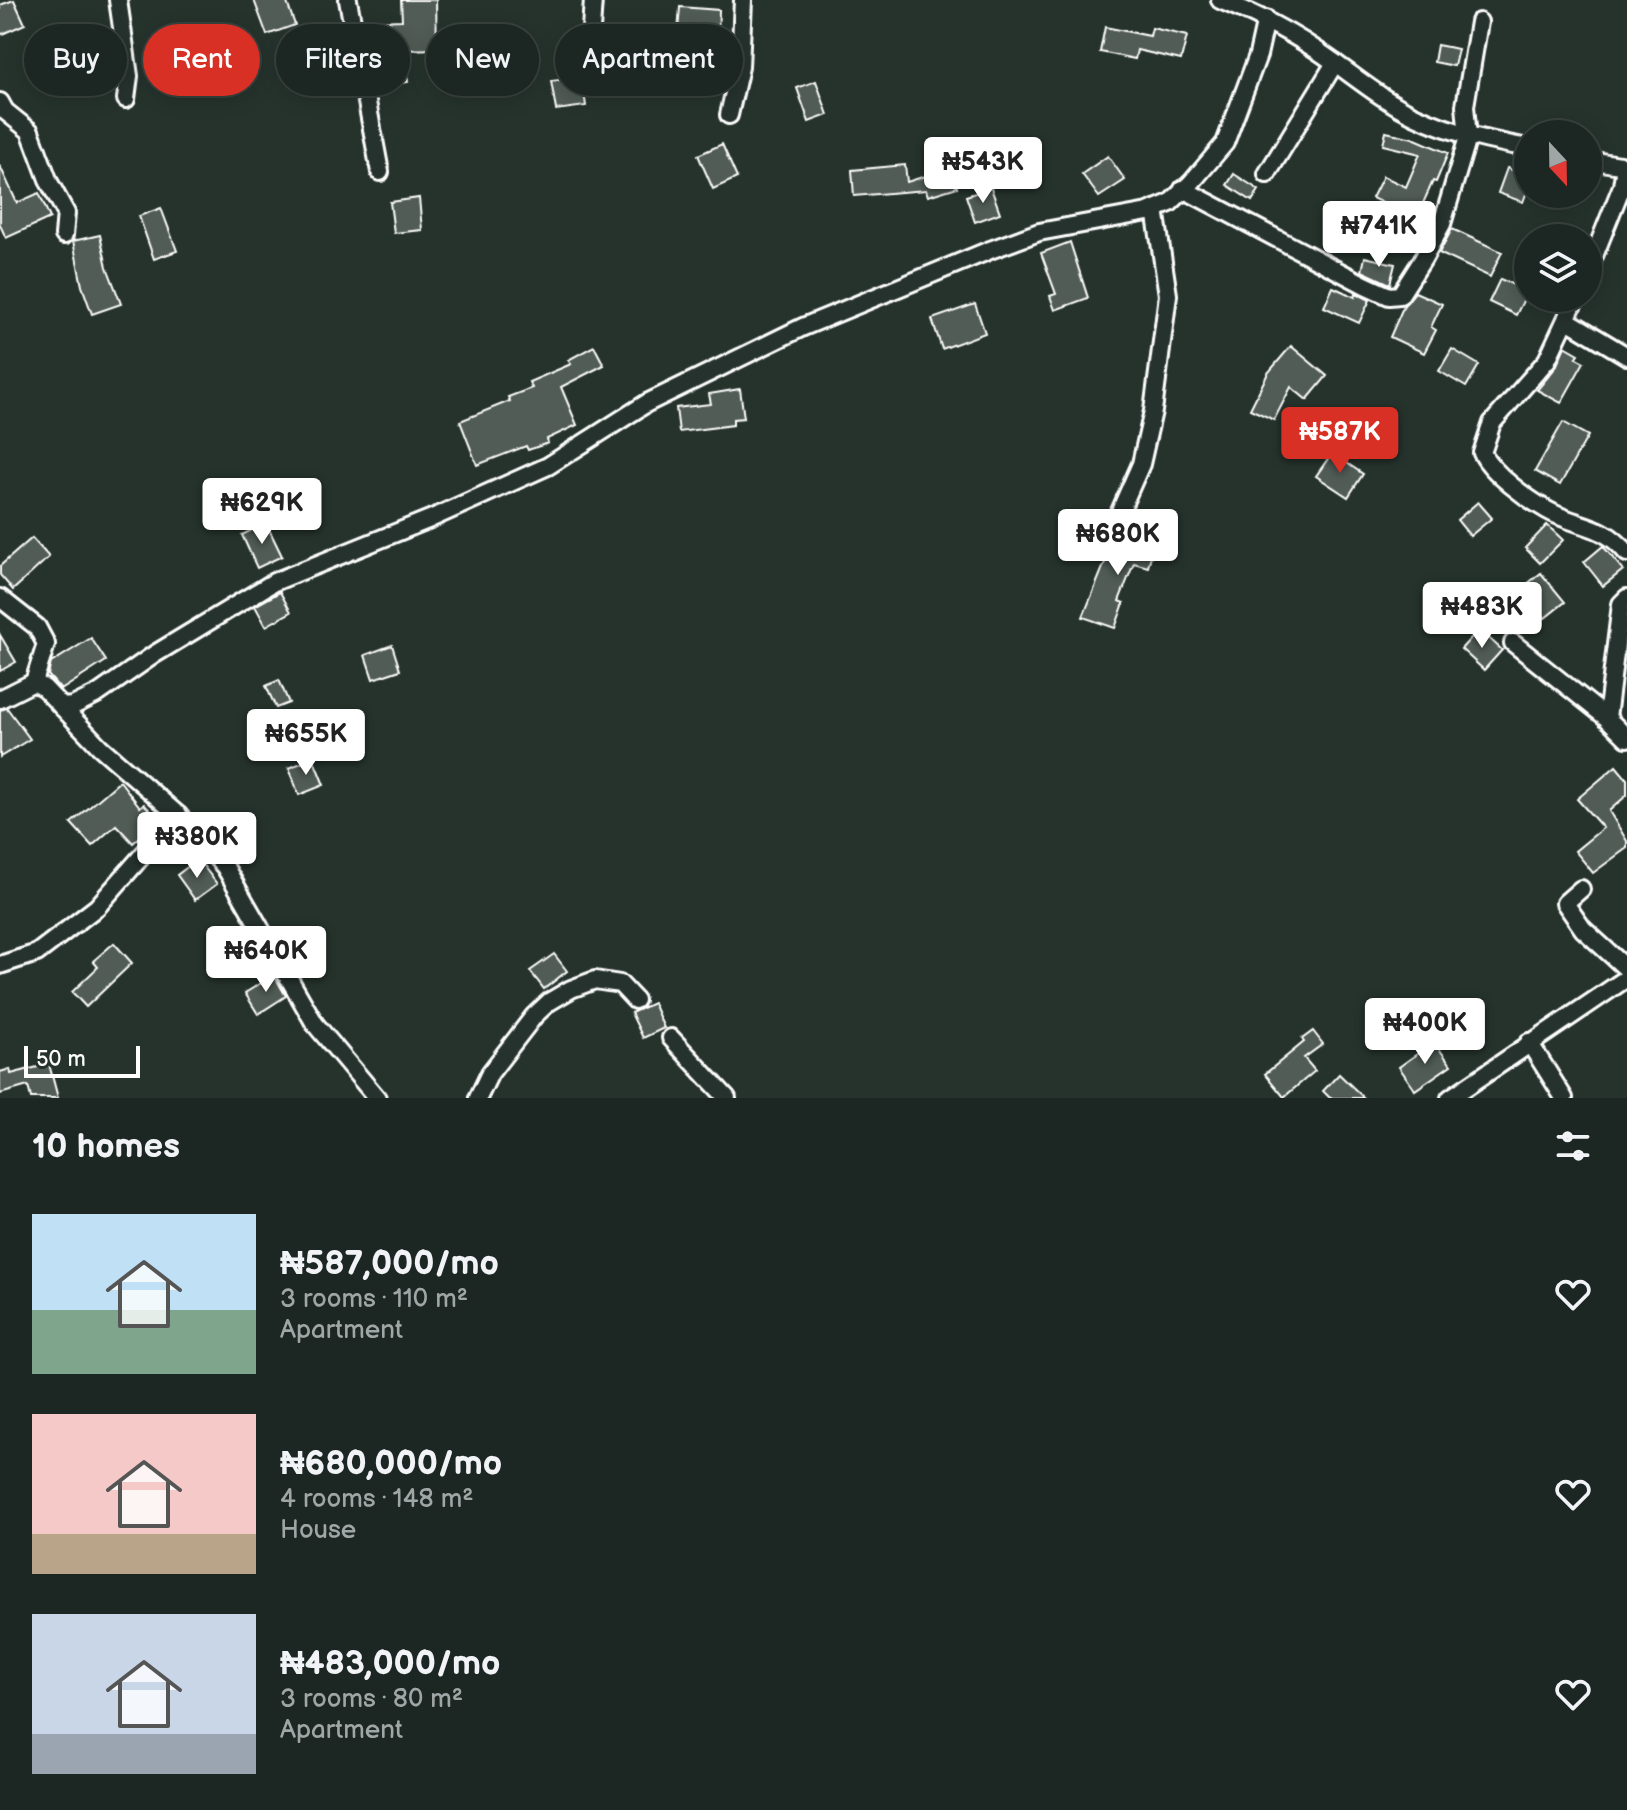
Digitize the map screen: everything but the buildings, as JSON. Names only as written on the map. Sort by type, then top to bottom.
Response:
[{"type":"street","points":[[118,0],[129,76],[126,99]]},
{"type":"street","points":[[348,0],[380,172]]},
{"type":"street","points":[[591,24],[593,0]]},
{"type":"street","points":[[729,115],[740,67],[743,0]]},
{"type":"street","points":[[1220,0],[1266,19],[1386,100],[1416,116],[1468,137],[1514,145]]},
{"type":"street","points":[[62,707],[82,703],[99,693],[155,654],[274,582],[430,519],[548,466],[647,403],[803,327],[1039,232],[1155,209],[1170,203],[1225,143],[1258,55],[1266,19]]},
{"type":"street","points":[[1183,189],[1365,285],[1395,297],[1403,293],[1442,224],[1468,137],[1465,106],[1479,22]]},
{"type":"street","points":[[1267,174],[1335,63]]},
{"type":"street","points":[[0,102],[5,111],[30,131],[49,182],[66,213],[64,235]]},
{"type":"street","points":[[1602,162],[1626,166],[1622,186],[1602,236]]},
{"type":"street","points":[[1118,516],[1141,464],[1153,411],[1168,295],[1155,209]]},
{"type":"street","points":[[1570,312],[1547,360],[1492,423],[1482,453],[1490,468],[1547,510],[1613,536],[1627,553]]},
{"type":"street","points":[[1567,320],[1627,356]]},
{"type":"street","points":[[0,598],[37,627],[46,644],[34,682],[0,699]]},
{"type":"street","points":[[1607,718],[1621,604],[1627,598]]},
{"type":"street","points":[[1513,643],[1607,718],[1627,738]]},
{"type":"street","points":[[34,682],[44,688],[100,747],[178,815],[225,867],[315,1024],[377,1098]]},
{"type":"street","points":[[0,965],[37,953],[97,907],[178,815]]},
{"type":"street","points":[[1581,889],[1565,903],[1583,929],[1627,969]]},
{"type":"street","points":[[1450,1098],[1627,978]]},
{"type":"street","points":[[478,1098],[490,1073],[534,1016],[549,1002],[595,980],[620,984],[635,1000]]},
{"type":"street","points":[[671,1038],[727,1098]]},
{"type":"street","points":[[1529,1042],[1564,1098]]}]
